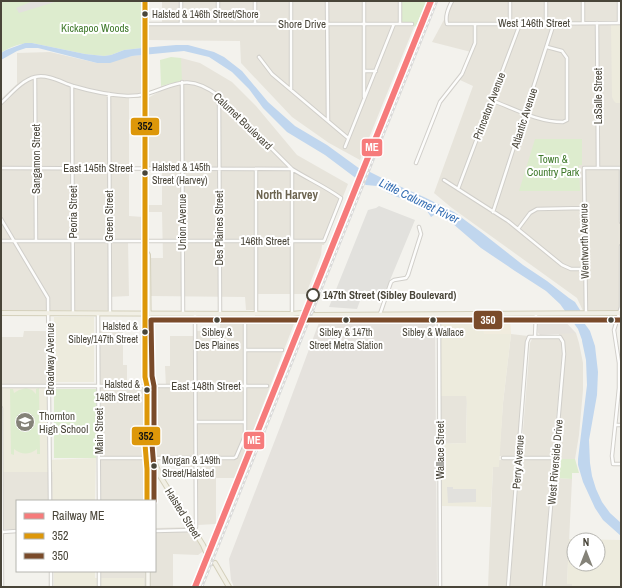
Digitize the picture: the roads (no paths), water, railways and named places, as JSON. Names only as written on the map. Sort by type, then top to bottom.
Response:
[{"type":"main road","name":"Halsted Street","points":[[145,1],[146,252],[148,256],[146,314],[148,382],[147,429],[152,457],[160,476],[207,551]]},
{"type":"main road","points":[[1,313],[301,314]]},
{"type":"main road","points":[[315,314],[620,313]]},
{"type":"main road","points":[[215,564],[229,587]]},
{"type":"street","points":[[181,1],[181,24]]},
{"type":"street","points":[[218,1],[218,24]]},
{"type":"street","points":[[254,1],[255,24]]},
{"type":"street","points":[[291,1],[291,90]]},
{"type":"street","points":[[328,1],[328,121]]},
{"type":"street","points":[[364,1],[364,100]]},
{"type":"street","points":[[400,1],[400,24]]},
{"type":"street","name":"West 146th Street","points":[[452,1],[447,12],[447,24],[620,23]]},
{"type":"street","points":[[510,1],[510,24]]},
{"type":"street","points":[[546,1],[546,23]]},
{"type":"street","points":[[583,1],[583,23]]},
{"type":"street","points":[[619,1],[620,23]]},
{"type":"street","name":"Atlantic Avenue","points":[[493,212],[554,23]]},
{"type":"street","name":"LaSalle Street","points":[[597,23],[598,168]]},
{"type":"street","name":"Shore Drive","points":[[145,24],[412,24]]},
{"type":"street","points":[[345,147],[394,24]]},
{"type":"street","points":[[416,164],[440,102],[462,74],[475,43],[476,24]]},
{"type":"street","name":"Princeton Avenue","points":[[458,189],[520,24]]},
{"type":"street","points":[[492,100],[545,121],[564,122],[567,120],[566,58],[562,52],[546,47]]},
{"type":"street","points":[[260,57],[272,74],[348,138]]},
{"type":"street","points":[[364,71],[376,71]]},
{"type":"street","points":[[1,102],[24,82],[35,77]]},
{"type":"street","name":"Calumet Boulevard","points":[[35,77],[48,77],[72,86],[109,94],[127,96],[145,95],[182,82],[192,82],[202,85],[219,96],[292,168],[304,177],[329,189],[341,198],[324,241]]},
{"type":"street","name":"Sangamon Street","points":[[35,77],[36,241]]},
{"type":"street","name":"Union Avenue","points":[[182,82],[183,313]]},
{"type":"street","name":"Peoria Street","points":[[72,86],[73,314]]},
{"type":"street","name":"Green Street","points":[[109,94],[110,314]]},
{"type":"street","name":"Des Plaines Street","points":[[219,96],[220,313]]},
{"type":"street","name":"East 145th Street","points":[[1,168],[292,168]]},
{"type":"street","points":[[256,168],[256,313]]},
{"type":"street","points":[[292,168],[292,314]]},
{"type":"street","name":"Wentworth Avenue","points":[[585,313],[584,168],[598,168]]},
{"type":"street","points":[[598,168],[621,168],[621,222]]},
{"type":"street","points":[[444,180],[508,221],[566,268],[584,269]]},
{"type":"street","points":[[518,230],[530,213],[537,209],[584,208]]},
{"type":"street","name":"Broadway Avenue","points":[[1,221],[48,295],[50,500]]},
{"type":"street","points":[[380,314],[392,282],[394,280],[406,278],[408,275],[421,234],[419,227]]},
{"type":"street","name":"146th Street","points":[[1,241],[324,241]]},
{"type":"street","points":[[621,246],[620,313],[614,330],[619,350],[620,388],[612,447],[614,464],[621,464]]},
{"type":"street","points":[[156,531],[194,530],[196,527],[195,313]]},
{"type":"street","name":"Main Street","points":[[98,314],[99,500]]},
{"type":"street","points":[[99,458],[235,458],[245,436],[245,314]]},
{"type":"street","name":"Wallace Street","points":[[439,314],[440,587]]},
{"type":"street","points":[[535,337],[536,314]]},
{"type":"street","name":"Perry Avenue","points":[[508,587],[527,342],[529,337],[535,337]]},
{"type":"street","name":"West Riverside Drive","points":[[535,337],[560,337],[563,342],[564,354],[544,587]]},
{"type":"street","points":[[245,350],[282,350]]},
{"type":"street","name":"East 148th Street","points":[[1,386],[267,386]]},
{"type":"street","points":[[1,408],[2,587]]},
{"type":"street","points":[[196,422],[245,422]]},
{"type":"street","points":[[615,425],[621,425]]},
{"type":"street","points":[[147,429],[145,438],[148,500]]},
{"type":"street","points":[[147,469],[152,457]]},
{"type":"street","points":[[503,458],[555,458]]},
{"type":"street","points":[[2,532],[16,531]]},
{"type":"street","points":[[51,572],[51,587]]},
{"type":"street","points":[[99,572],[100,587]]},
{"type":"street","points":[[148,572],[148,587]]},
{"type":"water","name":"Little Calumet River","points":[[25,43],[104,56],[124,50],[176,45],[188,45],[214,52],[224,57],[242,71],[268,102],[295,126],[327,145],[360,169],[370,172],[454,212],[523,265],[575,302],[580,310],[582,320],[590,331],[595,346],[598,372],[597,395],[589,440],[592,476],[602,502],[610,513],[621,523],[621,536],[603,520],[595,508],[583,482],[578,465],[578,459],[587,385],[586,360],[578,329],[560,304],[546,291],[481,248],[452,223],[437,215],[431,217],[427,211],[419,208],[417,205],[388,193],[377,186],[366,185],[325,155],[287,132],[263,108],[249,89],[232,72],[209,57],[184,51],[132,56],[110,63],[97,63],[38,48],[26,48],[1,60],[1,53]]},
{"type":"tunnel","points":[[302,313],[315,313]]},
{"type":"tunnel","points":[[206,552],[214,565]]},
{"type":"railway","points":[[202,587],[437,1]]},
{"type":"rail line","name":"ME","points":[[195,587],[431,1]]},
{"type":"place","name":"Halsted & 146th Street/Shore","points":[[145,14]]},
{"type":"place","name":"Halsted & 145th Street (Harvey)","points":[[145,173]]},
{"type":"place","name":"147th Street (Sibley Boulevard)","points":[[313,295]]},
{"type":"place","name":"Sibley & Des Plaines","points":[[217,320]]},
{"type":"place","name":"Sibley & 147th Street Metra Station","points":[[346,320]]},
{"type":"place","name":"Sibley & Wallace","points":[[433,320]]},
{"type":"place","name":"Halsted & Sibley/147th Street","points":[[145,332]]},
{"type":"place","name":"Halsted & 148th Street","points":[[147,390]]},
{"type":"place","name":"Thornton High School","points":[[25,422]]},
{"type":"place","name":"Morgan & 149th Street/Halsted","points":[[154,466]]},
{"type":"district","name":"North Harvey","points":[[287,195]]},
{"type":"park label","name":"Kickapoo Woods","points":[[95,28]]},
{"type":"park label","name":"Town & Country Park","points":[[553,165]]}]
